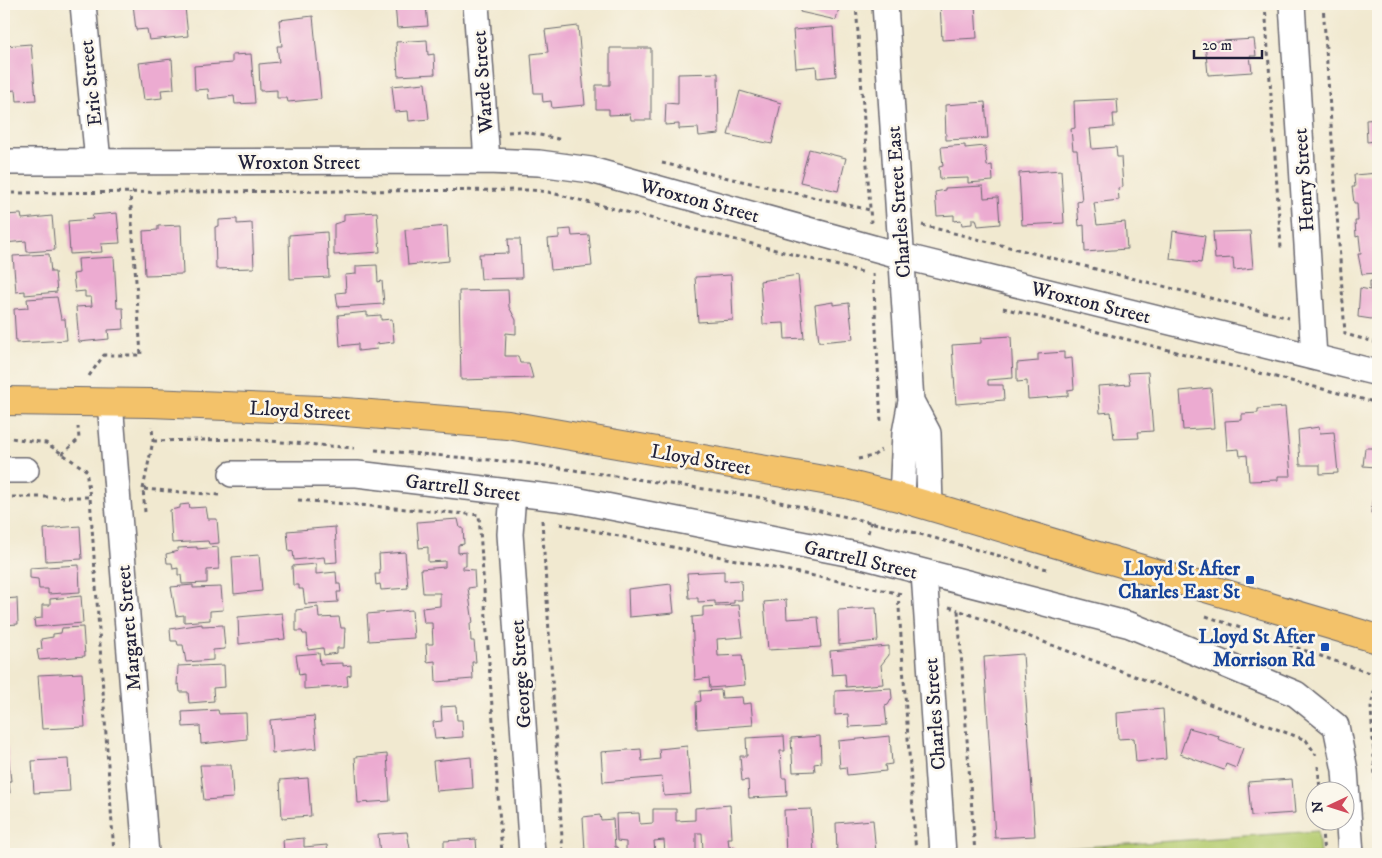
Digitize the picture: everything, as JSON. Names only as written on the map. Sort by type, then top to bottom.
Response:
[{"type":"main road","name":"Lloyd Street","points":[[4,401],[110,402],[320,410],[508,426],[846,484],[930,506],[1378,639]]},
{"type":"street","name":"Eric Street","points":[[82,4],[98,162]]},
{"type":"street","name":"Warde Street","points":[[476,4],[487,161]]},
{"type":"street","name":"Charles Street East","points":[[885,4],[911,401],[905,433],[902,498]]},
{"type":"street","name":"Henry Street","points":[[1292,4],[1314,357]]},
{"type":"street","name":"Wroxton Street","points":[[4,162],[487,161],[540,163],[592,170],[872,237],[902,256],[1378,373]]},
{"type":"street","name":"Charles Street East","points":[[911,401],[928,433],[930,506]]},
{"type":"street","name":"Margaret Street","points":[[110,402],[146,854]]},
{"type":"street","name":"Gartrell Street","points":[[226,484],[357,474],[575,500],[862,556],[1130,625],[1296,694],[1336,726],[1345,770],[1351,854]]},
{"type":"street","name":"George Street","points":[[513,494],[510,534],[532,854]]},
{"type":"street","name":"Charles Street","points":[[924,573],[943,854]]},
{"type":"path","points":[[856,4],[872,237],[882,429]]},
{"type":"path","points":[[1265,4],[1281,249]]},
{"type":"path","points":[[1323,4],[1344,334],[1378,343]]},
{"type":"path","points":[[501,132],[521,131],[570,142]]},
{"type":"path","points":[[657,162],[870,210]]},
{"type":"path","points":[[4,193],[548,192],[879,276]]},
{"type":"path","points":[[62,454],[79,439],[72,377],[88,377],[104,355],[141,355],[130,193]]},
{"type":"path","points":[[917,224],[1291,319]]},
{"type":"path","points":[[1001,307],[1378,403]]},
{"type":"path","points":[[1285,307],[1286,317]]},
{"type":"path","points":[[4,438],[46,443]]},
{"type":"path","points":[[846,484],[845,461],[874,456],[883,449]]},
{"type":"path","points":[[143,490],[226,484]]},
{"type":"path","points":[[4,497],[90,497],[114,854]]},
{"type":"path","points":[[289,499],[479,515],[502,854]]},
{"type":"path","points":[[563,854],[540,520],[898,593],[958,610],[1306,740],[1317,756],[1319,780]]},
{"type":"path","points":[[898,593],[916,854]]},
{"type":"path","points":[[958,610],[975,854]]},
{"type":"path","points":[[1378,683],[1371,707],[1378,824]]},
{"type":"path","points":[[1323,830],[1324,854]]},
{"type":"green space","points":[[1318,831],[1320,854],[981,854]]},
{"type":"building","points":[[133,4],[175,4],[175,8],[185,7],[188,36],[149,40],[147,29],[136,30]]},
{"type":"building","points":[[395,4],[421,4],[421,6],[426,6],[428,26],[397,28]]},
{"type":"building","points":[[792,4],[840,4],[836,20],[800,12],[801,7]]},
{"type":"building","points":[[940,4],[975,4],[977,38],[942,40]]},
{"type":"building","points":[[313,16],[321,99],[288,102],[287,98],[277,98],[277,90],[260,91],[259,64],[279,62],[277,46],[282,46],[279,20]]},
{"type":"building","points":[[578,26],[585,105],[552,108],[551,101],[543,102],[542,93],[534,93],[531,54],[548,52],[545,30]]},
{"type":"building","points":[[833,27],[836,76],[817,78],[816,66],[796,68],[793,30]]},
{"type":"building","points":[[1254,39],[1256,56],[1250,56],[1252,72],[1208,75],[1205,42]]},
{"type":"building","points":[[427,40],[428,55],[434,54],[435,74],[398,76],[396,42]]},
{"type":"building","points":[[31,44],[36,100],[17,101],[16,90],[4,91],[4,46]]},
{"type":"building","points":[[610,48],[651,48],[651,120],[631,120],[630,114],[609,115],[609,109],[596,109],[596,85],[610,85]]},
{"type":"building","points":[[251,54],[255,103],[235,104],[234,96],[209,99],[208,89],[195,90],[194,66],[232,63],[232,55]]},
{"type":"building","points":[[172,59],[174,89],[161,90],[162,98],[144,100],[139,63]]},
{"type":"building","points":[[718,73],[719,134],[699,136],[698,128],[679,129],[679,124],[665,125],[666,103],[678,104],[678,74]]},
{"type":"building","points":[[425,83],[429,119],[409,121],[408,111],[395,112],[392,86]]},
{"type":"building","points":[[740,91],[781,103],[772,144],[728,135]]},
{"type":"building","points":[[1117,99],[1118,114],[1113,114],[1114,127],[1090,129],[1092,149],[1116,147],[1117,157],[1121,157],[1123,187],[1118,188],[1119,200],[1094,203],[1097,225],[1125,222],[1127,249],[1085,252],[1084,225],[1079,226],[1077,202],[1082,201],[1077,150],[1073,150],[1071,129],[1075,128],[1074,101]]},
{"type":"building","points":[[985,102],[988,138],[946,140],[945,105]]},
{"type":"building","points":[[1378,119],[1377,159],[1375,141],[1367,142],[1366,120]]},
{"type":"building","points":[[965,145],[965,148],[985,146],[987,166],[992,165],[993,181],[968,183],[968,178],[940,179],[939,167],[943,166],[941,147]]},
{"type":"building","points":[[809,149],[846,158],[838,191],[800,182]]},
{"type":"building","points":[[1061,170],[1064,223],[1022,225],[1019,173]]},
{"type":"building","points":[[1378,173],[1378,273],[1362,274],[1358,254],[1361,254],[1359,236],[1356,237],[1355,221],[1358,221],[1357,203],[1354,203],[1352,187],[1355,187],[1354,175]]},
{"type":"building","points":[[983,186],[984,198],[998,197],[1000,224],[978,226],[976,219],[972,219],[972,224],[962,225],[961,220],[954,221],[954,215],[937,216],[935,192],[945,190],[945,188]]},
{"type":"building","points":[[377,212],[380,252],[334,255],[334,224],[344,221],[344,214]]},
{"type":"building","points":[[117,213],[120,243],[101,244],[102,252],[70,254],[68,221],[93,219],[92,215]]},
{"type":"building","points":[[21,214],[22,219],[52,216],[55,250],[27,252],[26,241],[4,243],[4,215]]},
{"type":"building","points":[[237,219],[237,224],[252,223],[254,268],[216,269],[215,227],[219,226],[219,220]]},
{"type":"building","points":[[181,225],[183,274],[145,275],[143,231],[158,230],[158,226]]},
{"type":"building","points":[[447,226],[449,261],[408,265],[405,230]]},
{"type":"building","points":[[571,229],[572,236],[589,235],[592,266],[551,270],[548,239],[559,238],[559,230]]},
{"type":"building","points":[[1173,231],[1205,236],[1201,263],[1170,259]]},
{"type":"building","points":[[1250,231],[1253,268],[1234,270],[1233,258],[1215,259],[1213,232]]},
{"type":"building","points":[[327,232],[329,277],[290,279],[289,235]]},
{"type":"building","points":[[508,239],[520,239],[522,278],[481,279],[479,254],[509,253]]},
{"type":"building","points":[[49,254],[51,272],[55,272],[57,292],[25,295],[25,291],[16,292],[13,256]]},
{"type":"building","points":[[114,257],[117,308],[123,308],[124,329],[108,330],[109,339],[79,342],[76,307],[92,306],[91,297],[85,297],[85,291],[75,292],[73,274],[79,273],[78,259]]},
{"type":"building","points":[[377,265],[378,282],[382,281],[384,304],[338,307],[336,293],[346,292],[345,275],[356,274],[356,266]]},
{"type":"building","points":[[731,275],[733,320],[698,322],[695,277]]},
{"type":"building","points":[[798,275],[804,338],[785,339],[784,323],[763,324],[760,281]]},
{"type":"building","points":[[1370,281],[1378,282],[1378,320],[1358,317],[1360,288],[1370,290]]},
{"type":"building","points":[[508,290],[509,307],[516,320],[516,334],[506,333],[505,356],[518,356],[520,363],[529,363],[533,378],[461,380],[459,291]]},
{"type":"building","points":[[57,297],[61,319],[65,319],[67,340],[16,343],[14,309],[28,308],[27,299]]},
{"type":"building","points":[[833,302],[833,305],[849,303],[853,339],[819,342],[815,305]]},
{"type":"building","points":[[367,312],[367,316],[381,315],[381,320],[392,319],[394,342],[376,344],[377,349],[358,351],[358,344],[340,346],[338,315]]},
{"type":"building","points":[[1011,336],[1013,378],[988,380],[988,385],[1003,385],[1004,400],[956,404],[952,345],[981,343],[981,338]]},
{"type":"building","points":[[1064,352],[1064,359],[1072,358],[1074,389],[1068,390],[1068,396],[1028,399],[1027,381],[1017,382],[1017,363],[1038,361],[1038,354]]},
{"type":"building","points":[[1148,372],[1153,431],[1138,432],[1139,438],[1114,439],[1111,412],[1100,413],[1098,386],[1130,384],[1128,373]]},
{"type":"building","points":[[1211,388],[1214,428],[1183,430],[1180,391]]},
{"type":"building","points":[[1285,407],[1291,476],[1278,476],[1278,480],[1249,481],[1247,455],[1240,456],[1239,449],[1227,450],[1225,421],[1242,420],[1242,414],[1258,413],[1258,409]]},
{"type":"building","points":[[1319,427],[1320,433],[1334,432],[1338,473],[1320,474],[1320,465],[1300,465],[1298,430]]},
{"type":"building","points":[[1376,440],[1378,441],[1378,514],[1371,513],[1376,467],[1363,466],[1365,448],[1375,448]]},
{"type":"building","points":[[189,504],[190,508],[206,507],[208,519],[217,519],[219,543],[209,544],[208,541],[172,543],[170,510],[180,508],[180,505]]},
{"type":"building","points":[[458,519],[460,528],[463,528],[464,544],[458,545],[458,553],[466,552],[466,566],[463,566],[463,569],[474,570],[475,587],[468,588],[473,623],[470,623],[471,641],[474,641],[476,662],[472,662],[473,679],[436,682],[435,661],[427,662],[426,644],[433,644],[432,623],[424,623],[422,608],[440,606],[440,593],[423,593],[421,569],[445,567],[445,561],[428,562],[428,547],[419,548],[417,522]]},
{"type":"building","points":[[80,526],[82,559],[46,561],[44,529]]},
{"type":"building","points":[[335,527],[337,562],[325,563],[324,557],[294,560],[293,551],[289,552],[287,531]]},
{"type":"building","points":[[197,547],[197,549],[218,547],[219,569],[207,570],[207,583],[182,584],[181,575],[178,575],[178,568],[173,569],[172,563],[167,563],[166,554],[178,551],[178,548]]},
{"type":"building","points":[[405,552],[408,588],[381,590],[380,584],[376,585],[375,574],[380,574],[379,554]]},
{"type":"building","points":[[259,555],[262,591],[234,594],[232,557]]},
{"type":"building","points":[[316,564],[316,574],[336,572],[337,584],[340,584],[341,592],[337,592],[338,602],[305,604],[303,589],[299,589],[299,585],[293,585],[292,566]]},
{"type":"building","points":[[79,565],[80,592],[48,594],[48,589],[39,589],[38,579],[30,578],[30,568]]},
{"type":"building","points":[[724,571],[724,581],[741,580],[742,600],[734,600],[734,603],[715,604],[715,601],[698,602],[698,598],[689,598],[687,573]]},
{"type":"building","points":[[671,584],[674,613],[629,617],[628,589]]},
{"type":"building","points":[[193,585],[193,588],[221,587],[223,610],[210,611],[210,620],[184,622],[184,615],[176,616],[171,587]]},
{"type":"building","points":[[81,596],[83,623],[35,627],[34,619],[42,618],[42,605],[50,605],[50,599]]},
{"type":"building","points":[[17,598],[18,624],[4,625],[4,599]]},
{"type":"building","points":[[786,600],[787,619],[818,617],[821,647],[768,650],[764,602]]},
{"type":"building","points":[[739,605],[743,637],[717,639],[718,656],[742,655],[745,685],[710,688],[709,678],[695,680],[692,617],[703,616],[703,607]]},
{"type":"building","points":[[318,607],[319,618],[339,617],[341,628],[345,628],[344,648],[337,648],[337,653],[324,655],[323,648],[308,650],[307,634],[303,634],[302,631],[296,631],[296,610]]},
{"type":"building","points":[[876,608],[878,641],[839,645],[838,610]]},
{"type":"building","points":[[412,610],[414,638],[369,641],[367,614]]},
{"type":"building","points":[[282,613],[285,639],[239,644],[238,617]]},
{"type":"building","points":[[202,624],[202,626],[223,625],[225,649],[213,650],[213,660],[186,662],[183,645],[178,645],[177,641],[171,641],[170,629]]},
{"type":"building","points":[[83,627],[85,656],[39,660],[37,650],[42,649],[41,639],[53,637],[53,634],[61,633],[62,628]]},
{"type":"building","points":[[889,646],[889,655],[881,665],[883,684],[846,687],[845,674],[832,675],[830,651]]},
{"type":"building","points":[[319,653],[320,664],[343,663],[343,666],[351,665],[351,675],[347,676],[348,686],[304,689],[304,674],[299,675],[296,655]]},
{"type":"building","points":[[1023,654],[1035,836],[995,838],[984,657]]},
{"type":"building","points":[[224,665],[225,687],[213,688],[214,701],[189,703],[188,692],[180,692],[179,684],[177,685],[178,666]]},
{"type":"building","points":[[82,673],[85,727],[42,729],[38,675]]},
{"type":"building","points":[[891,688],[892,698],[888,705],[885,706],[887,725],[849,727],[848,714],[835,715],[835,691]]},
{"type":"building","points":[[721,690],[722,698],[742,697],[743,704],[751,703],[753,725],[697,729],[696,702],[701,701],[700,691]]},
{"type":"building","points":[[456,706],[457,720],[462,720],[463,737],[435,739],[433,722],[442,721],[441,707]]},
{"type":"building","points":[[1163,709],[1166,759],[1136,762],[1134,738],[1118,739],[1117,713]]},
{"type":"building","points":[[218,710],[219,714],[246,713],[247,739],[201,744],[200,726],[183,727],[182,712]]},
{"type":"building","points":[[314,716],[317,748],[272,753],[270,720]]},
{"type":"building","points":[[1189,728],[1219,736],[1218,739],[1243,748],[1236,768],[1226,764],[1224,770],[1180,754]]},
{"type":"building","points":[[784,736],[785,751],[780,751],[782,778],[786,778],[787,796],[749,798],[748,780],[742,781],[740,756],[747,756],[746,738]]},
{"type":"building","points":[[820,736],[821,763],[814,764],[815,771],[793,772],[791,738]]},
{"type":"building","points":[[890,736],[892,764],[885,765],[886,771],[847,775],[846,767],[840,768],[838,741]]},
{"type":"building","points":[[7,745],[11,781],[9,781],[10,793],[4,793],[4,746]]},
{"type":"building","points":[[687,746],[691,794],[664,796],[662,777],[603,782],[601,752],[641,749],[642,761],[660,759],[659,749]]},
{"type":"building","points":[[387,754],[390,801],[358,803],[355,757]]},
{"type":"building","points":[[471,757],[473,788],[436,791],[433,761]]},
{"type":"building","points":[[68,759],[70,791],[34,793],[32,761]]},
{"type":"building","points":[[200,765],[231,765],[233,798],[204,800]]},
{"type":"building","points":[[308,778],[311,816],[282,818],[280,780]]},
{"type":"building","points":[[1292,779],[1295,813],[1251,816],[1248,782]]},
{"type":"building","points":[[730,805],[732,838],[728,838],[729,847],[734,846],[735,854],[710,854],[710,851],[703,851],[702,833],[696,833],[696,854],[665,854],[664,840],[654,841],[655,854],[626,854],[626,842],[617,841],[616,814],[639,813],[640,824],[653,823],[653,809],[676,809],[676,821],[695,820],[695,808]]},
{"type":"building","points":[[811,809],[814,854],[786,854],[784,810]]},
{"type":"building","points":[[600,815],[601,820],[613,819],[615,847],[617,847],[618,854],[582,854],[582,851],[585,851],[583,817]]},
{"type":"building","points":[[873,820],[876,853],[837,854],[836,823]]},
{"type":"building","points":[[407,832],[411,854],[380,854],[378,834]]},
{"type":"building","points":[[304,838],[304,847],[327,845],[328,854],[285,854],[283,840]]},
{"type":"building","points":[[476,839],[477,854],[444,854],[444,841]]},
{"type":"place","name":"Lloyd St After Charles East St","points":[[1250,580]]},
{"type":"place","name":"Lloyd St After Morrison Rd","points":[[1325,647]]}]
